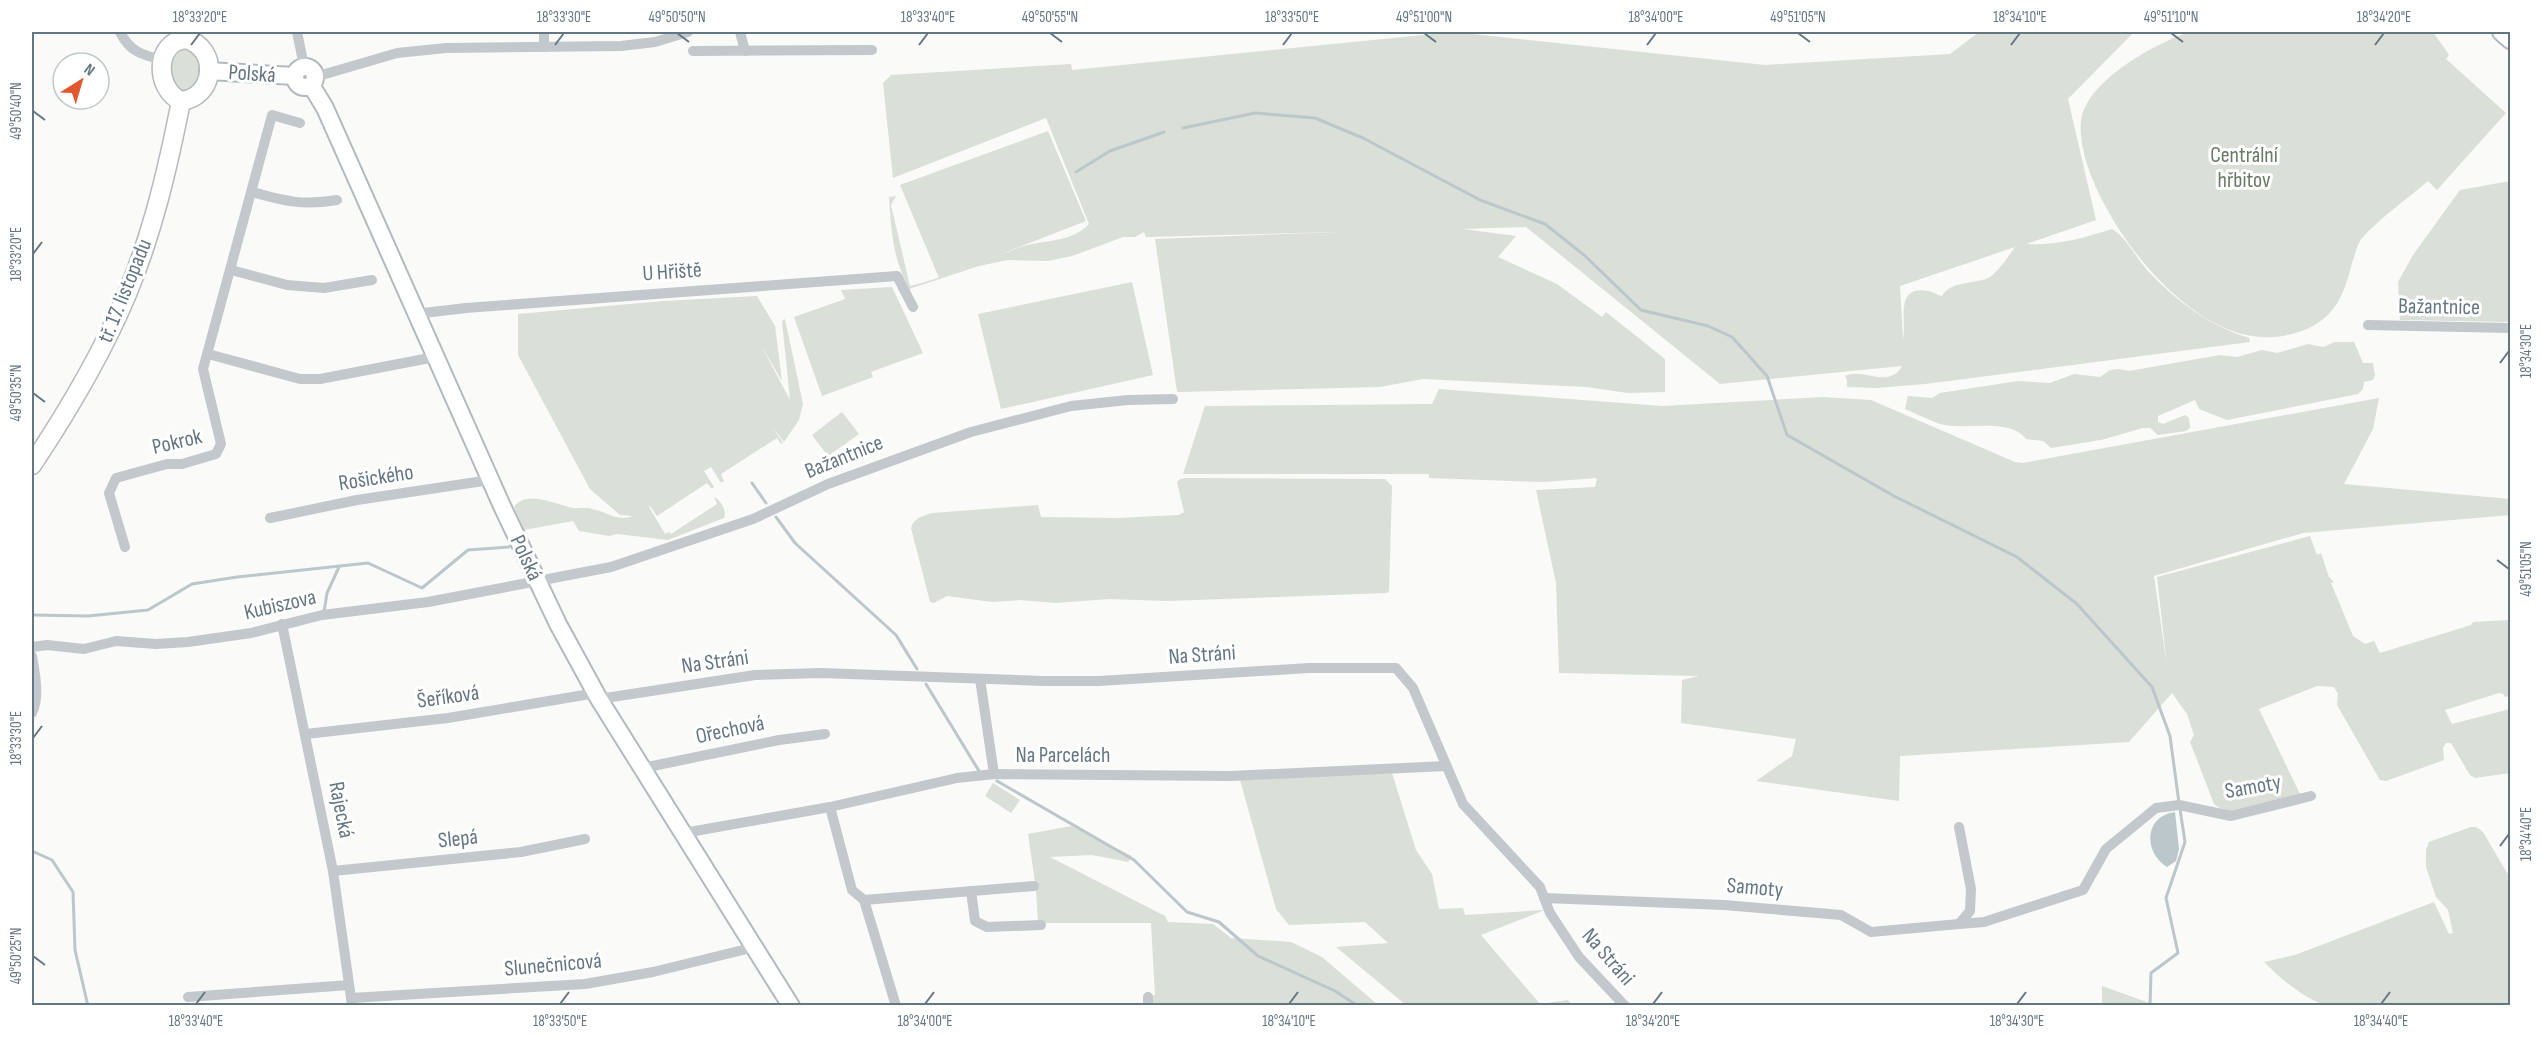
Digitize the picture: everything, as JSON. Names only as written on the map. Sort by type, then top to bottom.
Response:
[{"type":"main road","points":[[187,35],[203,49],[208,60],[207,84],[200,94],[189,100],[181,101],[173,97],[164,84],[161,70],[162,60],[171,45],[187,35]]},
{"type":"main road","name":"tř. 17. listopadu","points":[[34,454],[96,361],[128,294],[157,208],[181,101]]},
{"type":"street","points":[[120,32],[130,49],[162,60]]},
{"type":"street","points":[[297,32],[306,76],[397,53],[446,48],[621,46],[655,42],[688,32]]},
{"type":"street","points":[[544,32],[544,47]]},
{"type":"street","points":[[740,32],[745,51]]},
{"type":"street","points":[[2501,32],[2511,40]]},
{"type":"street","points":[[693,51],[872,50]]},
{"type":"street","name":"Polská","points":[[208,71],[306,76],[325,108],[537,582],[598,696],[791,1005]]},
{"type":"street","name":"Pokrok","points":[[124,547],[110,493],[116,478],[216,454],[221,444],[203,369],[272,115],[300,123]]},
{"type":"street","points":[[252,192],[299,204],[310,205],[337,200]]},
{"type":"street","points":[[231,270],[287,285],[324,288],[372,279]]},
{"type":"street","name":"U Hřiště","points":[[416,314],[501,305],[897,276],[913,308]]},
{"type":"street","name":"Bažantnice","points":[[2368,325],[2511,328]]},
{"type":"street","points":[[208,354],[300,379],[320,379],[435,357]]},
{"type":"street","name":"Bažantnice","points":[[537,582],[611,567],[739,524],[828,483],[971,432],[1071,406],[1128,400],[1173,399]]},
{"type":"street","name":"Rošického","points":[[270,518],[357,500],[490,480]]},
{"type":"street","name":"Kubiszova","points":[[32,647],[46,645],[84,649],[116,641],[156,644],[188,642],[251,633],[322,615],[428,602],[537,582]]},
{"type":"street","name":"Rajecká","points":[[282,624],[333,871],[351,1002]]},
{"type":"street","points":[[32,656],[33,710]]},
{"type":"street","name":"Na Stráni","points":[[598,696],[755,675],[821,673],[1099,681],[1309,668],[1396,668],[1413,688],[1463,804],[1540,887],[1550,914],[1579,957],[1625,1005]]},
{"type":"street","points":[[980,679],[994,774]]},
{"type":"street","name":"Šeříková","points":[[306,734],[448,718],[598,696]]},
{"type":"street","name":"Ořechová","points":[[643,768],[779,740],[825,734]]},
{"type":"street","name":"Na Parcelách","points":[[684,833],[830,807],[957,778],[994,774],[1231,776],[1446,766]]},
{"type":"street","name":"Samoty","points":[[1544,898],[1724,905],[1841,915],[1871,932],[1984,922],[2084,890],[2106,849],[2156,808],[2179,805],[2231,816],[2311,796]]},
{"type":"street","points":[[830,807],[852,890],[864,900],[896,1005]]},
{"type":"street","points":[[1959,827],[1971,889],[1970,911],[1959,924]]},
{"type":"street","name":"Slepá","points":[[333,871],[521,852],[585,839]]},
{"type":"street","points":[[864,900],[1034,886]]},
{"type":"street","points":[[971,891],[975,921],[987,927],[1041,925]]},
{"type":"street","name":"Slunečnicová","points":[[351,1002],[585,984],[653,972],[755,946]]},
{"type":"street","points":[[188,997],[349,985]]},
{"type":"green space","points":[[1454,32],[1765,65],[1950,54],[1979,32],[2134,32],[2068,99],[2096,220],[2026,244],[2059,243],[2112,229],[2127,243],[2148,271],[2182,302],[2221,327],[2249,338],[2250,342],[1925,384],[1877,388],[1847,387],[1845,376],[1860,374],[1890,376],[1897,373],[1902,366],[1720,384],[1526,227],[1463,229],[1516,236],[1498,257],[1557,284],[1602,317],[1606,312],[1665,359],[1665,392],[1628,393],[1587,387],[1423,379],[1380,387],[1177,392],[1155,239],[1338,232],[1146,237],[1144,232],[1135,237],[1123,237],[1072,256],[1048,261],[1008,260],[979,266],[909,289],[899,267],[892,233],[889,197],[896,196],[891,205],[910,286],[939,278],[1024,246],[1067,237],[1089,224],[1046,118],[893,178],[883,83],[891,75],[1071,64],[1072,70]],"holes":[[[2015,247],[1990,277],[1951,287],[1942,296],[1928,291],[1917,290],[1910,293],[1904,306],[1903,339],[1900,286]]]},
{"type":"green space","name":"Centrální hřbitov","points":[[2189,32],[2433,32],[2449,55],[2446,59],[2506,113],[2437,190],[2428,181],[2369,230],[2356,250],[2343,292],[2333,309],[2319,323],[2283,336],[2256,337],[2238,333],[2213,322],[2189,306],[2144,264],[2109,212],[2086,161],[2082,143],[2083,112],[2100,86],[2113,74],[2144,53]]},
{"type":"green space","points":[[180,47],[196,51],[201,71],[194,89],[183,92],[170,81],[169,62]]},
{"type":"green space","points":[[1048,131],[1086,221],[939,278],[900,185]]},
{"type":"green space","points":[[2510,181],[2510,322],[2400,320],[2398,282],[2413,255],[2460,190]]},
{"type":"green space","points":[[1132,282],[1153,375],[1001,409],[978,314]]},
{"type":"green space","points":[[892,287],[923,353],[871,372],[873,377],[822,396],[794,317],[845,299],[841,290]]},
{"type":"green space","points":[[757,296],[775,326],[782,381],[761,345],[790,400],[782,321],[785,319],[803,404],[799,420],[784,442],[773,428],[783,443],[781,444],[777,438],[721,474],[724,481],[721,483],[711,467],[704,471],[714,487],[712,489],[707,483],[657,516],[649,507],[665,534],[669,532],[671,534],[717,504],[714,497],[723,506],[724,518],[668,540],[617,534],[609,536],[579,531],[573,521],[524,530],[514,507],[526,499],[542,500],[573,508],[590,508],[622,518],[633,516],[620,515],[590,489],[518,355],[518,314],[663,301]]},
{"type":"green space","points":[[2335,342],[2354,342],[2363,363],[2373,363],[2375,376],[2373,380],[2364,382],[2363,389],[2358,394],[2227,420],[2199,409],[2195,400],[2158,416],[2158,422],[2163,424],[2185,415],[2189,418],[2190,428],[2186,431],[2158,435],[2150,428],[2143,428],[2101,440],[2051,448],[2043,441],[2026,439],[2019,432],[2009,428],[1950,426],[1905,409],[1908,396],[1932,398],[1940,393],[2018,381],[2050,383],[2074,374],[2100,377],[2110,370],[2129,371],[2220,355],[2237,357],[2262,350],[2277,353],[2308,344],[2323,347]]},
{"type":"green space","points":[[1439,389],[1662,406],[1823,397],[1871,400],[2015,462],[2023,463],[2379,398],[2373,429],[2344,484],[2510,499],[2510,515],[2303,533],[2154,576],[2167,666],[2157,577],[2310,536],[2317,555],[2321,553],[2329,577],[2334,582],[2331,583],[2353,636],[2365,644],[2374,641],[2380,653],[2471,625],[2473,622],[2510,620],[2510,696],[2505,697],[2499,693],[2445,710],[2452,724],[2510,709],[2510,773],[2475,778],[2470,775],[2451,743],[2446,743],[2443,748],[2444,760],[2386,781],[2380,780],[2337,705],[2338,694],[2334,687],[2317,686],[2259,709],[2301,796],[2228,814],[2214,804],[2190,742],[2194,735],[2187,714],[2172,693],[2129,742],[1900,756],[1899,801],[1756,781],[1792,756],[1796,739],[1681,723],[1682,680],[1699,676],[1559,673],[1556,583],[1536,490],[1595,487],[1597,478],[1543,482],[1429,478],[1429,474],[1183,474],[1205,406],[1432,404]]},
{"type":"green space","points":[[842,412],[859,434],[828,456],[812,435]]},
{"type":"green space","points":[[1187,478],[1385,479],[1392,486],[1389,591],[1387,593],[1167,601],[1109,599],[1056,603],[1020,600],[992,602],[947,596],[934,603],[930,602],[911,528],[914,522],[922,516],[932,513],[1038,505],[1041,517],[1117,518],[1179,515],[1184,512],[1177,482]]},
{"type":"green space","points":[[1392,773],[1416,850],[1432,874],[1439,909],[1463,908],[1465,915],[1545,910],[1481,935],[1540,1004],[1568,1000],[1572,1005],[1406,1005],[1336,947],[1388,943],[1365,922],[1289,925],[1276,909],[1240,780]]},
{"type":"green space","points":[[993,783],[1020,800],[1011,813],[985,796]]},
{"type":"green space","points":[[1071,826],[1132,856],[1128,862],[1092,855],[1050,857],[1165,916],[1168,922],[1213,924],[1231,938],[1291,942],[1322,957],[1378,1005],[1151,1005],[1151,996],[1155,995],[1151,923],[1038,923],[1036,889],[1028,834]]},
{"type":"green space","points":[[2476,827],[2483,832],[2510,878],[2510,1005],[2323,1005],[2307,997],[2264,962],[2295,955],[2434,902],[2449,934],[2453,933],[2448,910],[2436,897],[2426,867],[2426,850],[2429,842]]},
{"type":"green space","points":[[2102,986],[2155,1005],[2102,1005]]},
{"type":"shaded area","points":[[2175,812],[2179,849],[2176,861],[2167,867],[2154,853],[2150,835],[2157,820]]},
{"type":"waterway","points":[[1183,128],[1255,113],[1315,118],[1363,138],[1480,200],[1545,224],[1584,255],[1641,310],[1708,326],[1732,337],[1767,376],[1787,435],[1894,496],[2017,557],[2077,604],[2152,687],[2170,736],[2179,803]]},
{"type":"waterway","points":[[1076,172],[1110,151],[1164,132]]},
{"type":"waterway","points":[[752,483],[766,503]]},
{"type":"waterway","points":[[776,517],[795,543],[896,635],[917,669]]},
{"type":"waterway","points":[[32,615],[88,616],[148,610],[192,584],[368,563],[422,588],[468,550],[509,547]]},
{"type":"waterway","points":[[324,612],[327,593],[339,567]]},
{"type":"waterway","points":[[926,684],[979,771]]},
{"type":"waterway","points":[[997,781],[1134,860],[1187,912],[1219,922],[1258,956],[1335,991],[1358,1006]]},
{"type":"waterway","points":[[2150,1006],[2151,973],[2178,953],[2166,898],[2185,842],[2180,809]]},
{"type":"waterway","points":[[32,851],[52,860],[73,892],[75,950],[88,1006]]}]
